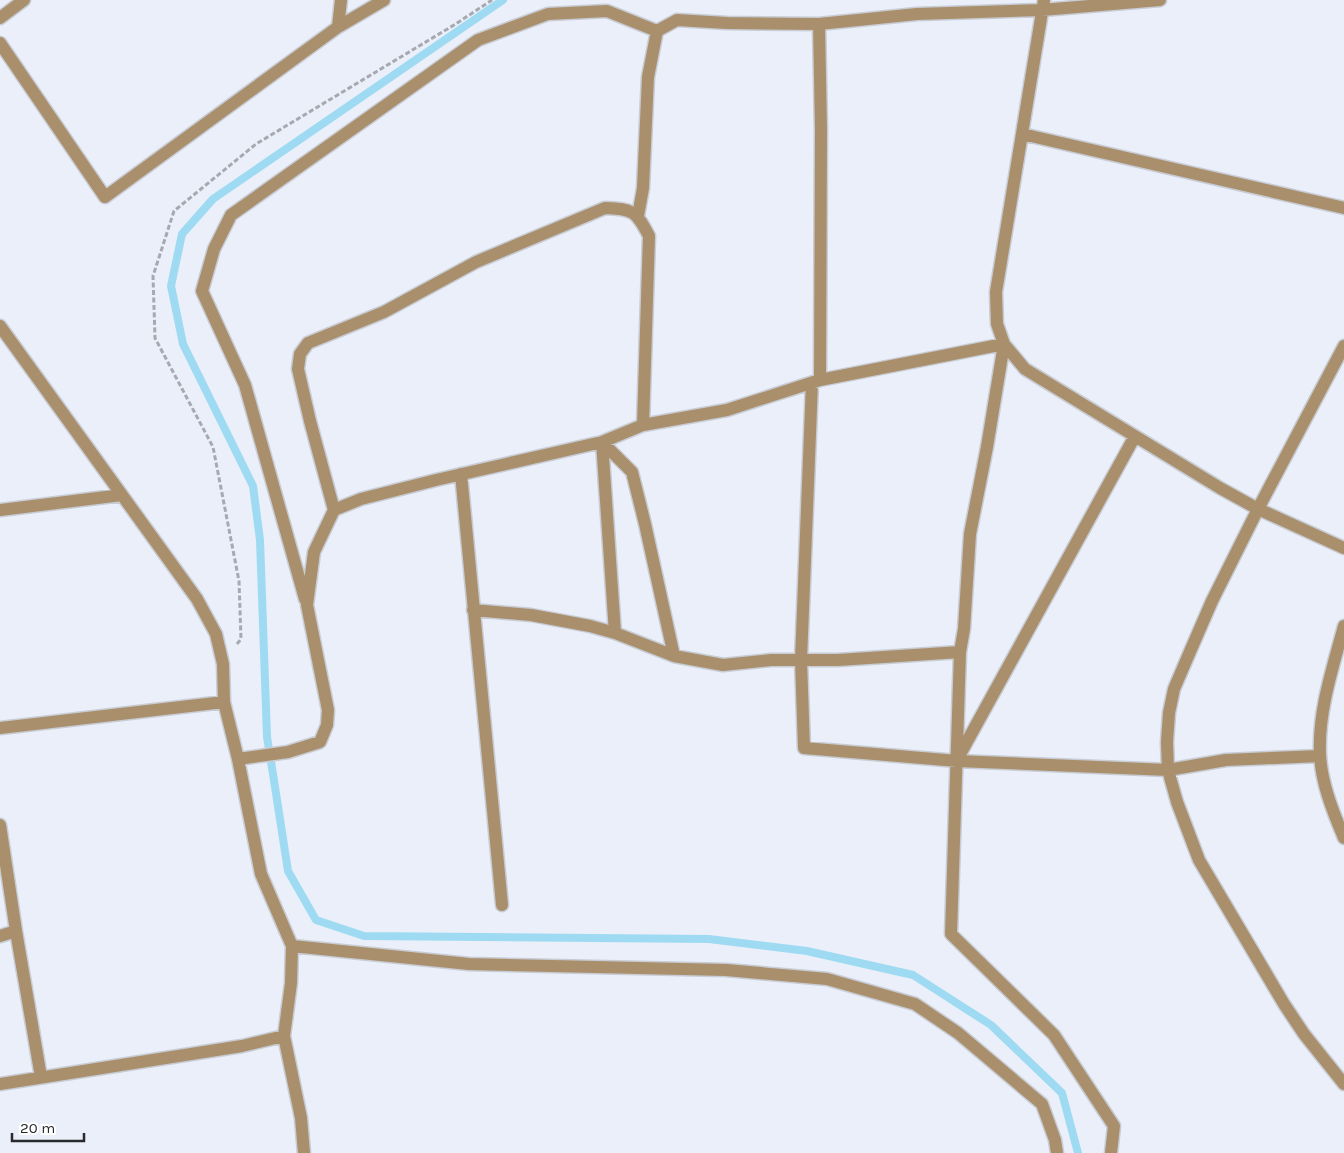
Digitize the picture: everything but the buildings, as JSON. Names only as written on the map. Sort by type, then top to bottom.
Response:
[{"type":"street","points":[[0,18],[24,0]]},
{"type":"street","points":[[338,27],[341,0]]},
{"type":"street","points":[[0,43],[105,197],[338,27],[384,0]]},
{"type":"street","points":[[657,31],[677,20],[727,23],[819,24],[917,14],[1043,5],[1160,0]]},
{"type":"street","points":[[1043,5],[996,292],[997,324],[1004,344],[1026,369],[1220,488],[1258,509],[1344,548]]},
{"type":"street","points":[[238,759],[288,752],[320,742],[327,725],[328,710],[307,606],[245,385],[202,291],[214,249],[231,215],[478,40],[548,14],[606,11],[657,31]]},
{"type":"street","points":[[819,24],[821,130],[816,381],[801,660],[804,748],[956,761],[1168,770],[1226,760],[1320,756]]},
{"type":"street","points":[[638,216],[643,188],[648,77],[657,31]]},
{"type":"street","points":[[1022,134],[1344,208]]},
{"type":"street","points":[[307,606],[314,552],[334,510],[298,369],[300,354],[308,343],[384,312],[476,262],[588,213],[605,208],[624,209],[638,216],[649,236],[643,425]]},
{"type":"street","points":[[0,326],[198,599],[216,634],[223,664],[224,702],[238,759],[261,874],[292,946],[291,983],[284,1036],[301,1118],[304,1153]]},
{"type":"street","points":[[334,510],[361,499],[602,442],[643,425],[727,410],[816,381],[1004,344]]},
{"type":"street","points":[[1004,344],[988,446],[970,534],[964,629],[960,652],[951,934],[1054,1035],[1114,1126],[1111,1153]]},
{"type":"street","points":[[1344,346],[1212,601],[1174,689],[1167,733],[1168,770],[1177,802],[1199,860],[1284,1004],[1304,1034],[1344,1084]]},
{"type":"street","points":[[956,761],[1135,436]]},
{"type":"street","points":[[602,442],[615,634]]},
{"type":"street","points":[[602,442],[632,472],[660,597],[670,629],[674,656]]},
{"type":"street","points":[[461,474],[502,905]]},
{"type":"street","points":[[0,510],[122,495]]},
{"type":"street","points":[[473,610],[531,615],[590,626],[674,656],[723,665],[771,660],[838,660],[960,652]]},
{"type":"street","points":[[1344,626],[1327,689],[1320,733],[1320,756],[1329,802],[1344,838]]},
{"type":"street","points":[[0,728],[224,702]]},
{"type":"street","points":[[0,824],[41,1077]]},
{"type":"street","points":[[0,936],[16,931]]},
{"type":"street","points":[[292,946],[469,964],[726,970],[827,979],[915,1004],[958,1033],[1042,1104],[1055,1140],[1057,1153]]},
{"type":"street","points":[[0,1084],[242,1046],[284,1036]]},
{"type":"path","points":[[223,664],[241,639],[239,580],[213,447],[155,338],[153,276],[174,211],[256,144],[454,25],[492,0]]},
{"type":"waterway","points":[[503,0],[213,199],[182,234],[171,286],[183,344],[253,486],[260,540],[267,737],[288,871],[316,920],[364,936],[709,939],[807,951],[913,975],[991,1025],[1062,1093],[1078,1153]]}]
